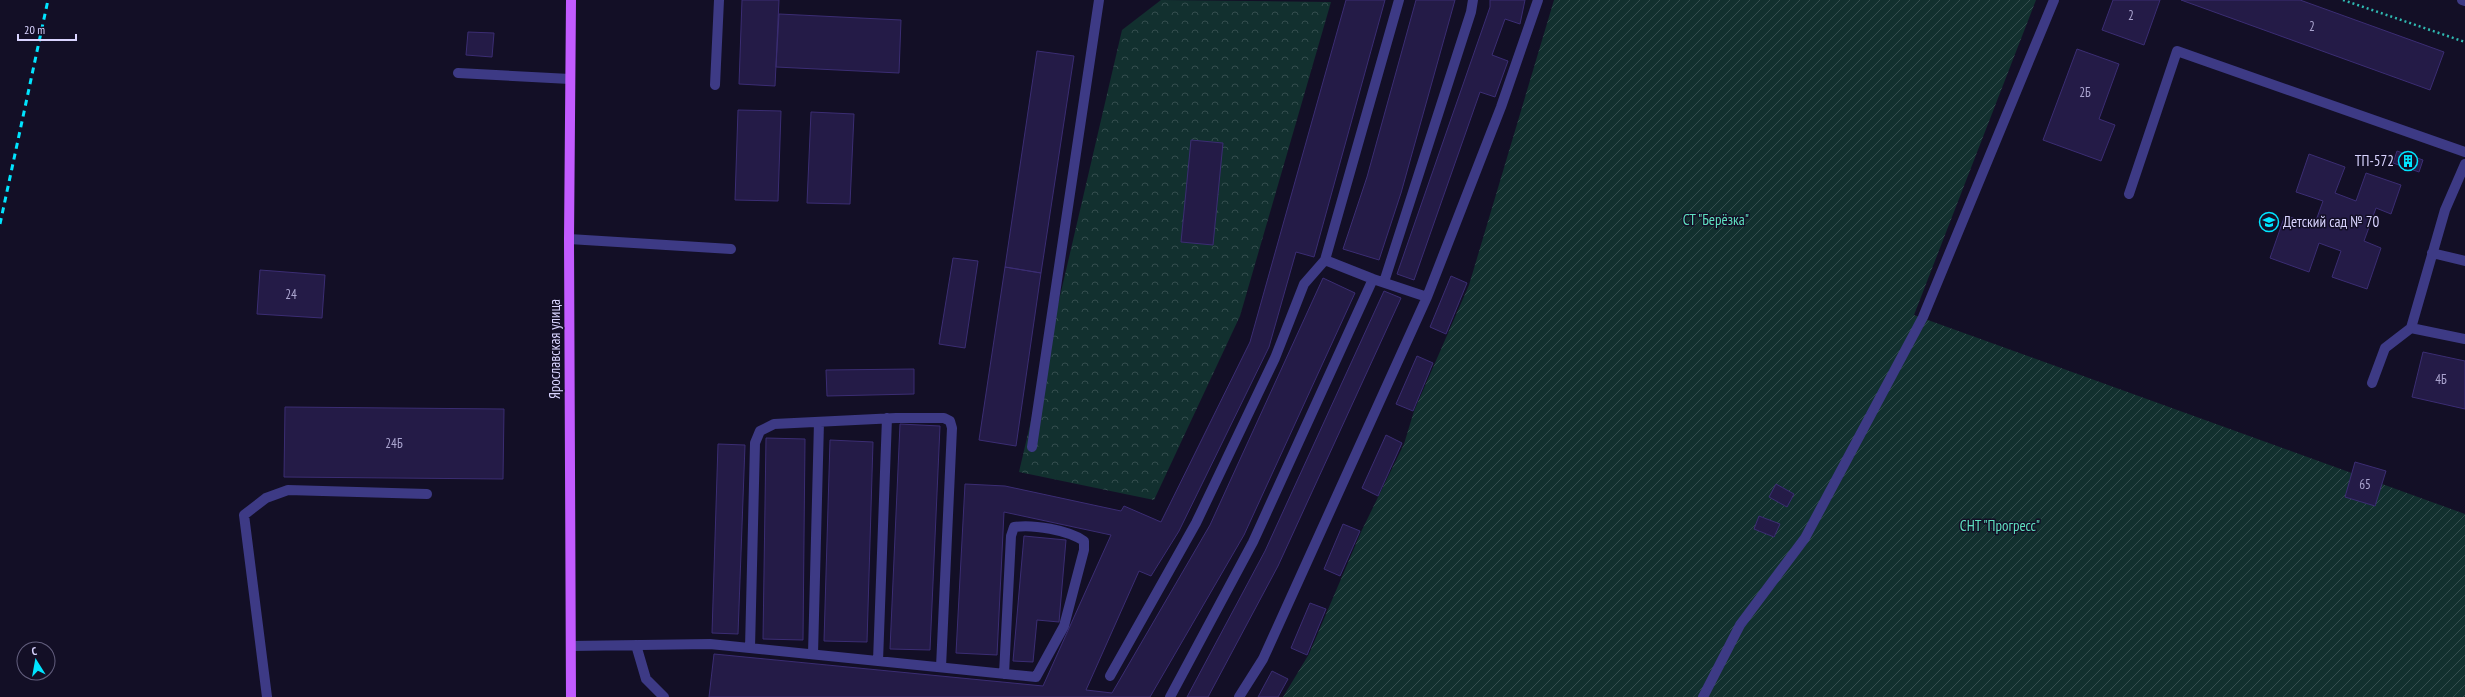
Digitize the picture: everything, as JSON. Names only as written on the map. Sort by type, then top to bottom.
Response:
[{"type":"main road","name":"Ярославская улица","points":[[571,0],[569,239],[571,697]]},
{"type":"lane","points":[[715,85],[719,0]]},
{"type":"lane","points":[[1032,447],[1099,0]]},
{"type":"lane","points":[[1110,676],[1196,523],[1275,358],[1304,284],[1325,260],[1399,0]]},
{"type":"lane","points":[[1384,282],[1471,12],[1473,0]]},
{"type":"lane","points":[[1239,697],[1263,659],[1427,297],[1501,107],[1538,0]]},
{"type":"lane","points":[[1703,697],[1740,625],[1805,538],[1923,317],[2054,0]]},
{"type":"lane","points":[[2129,194],[2178,51],[2465,152]]},
{"type":"lane","points":[[458,73],[570,79]]},
{"type":"lane","points":[[2372,383],[2385,348],[2411,328],[2445,210],[2465,164]]},
{"type":"lane","points":[[569,239],[732,249]]},
{"type":"lane","points":[[2432,253],[2465,261]]},
{"type":"lane","points":[[1325,260],[1373,279],[1427,297]]},
{"type":"lane","points":[[1170,697],[1253,542],[1373,279]]},
{"type":"lane","points":[[2411,328],[2465,339]]},
{"type":"lane","points":[[878,661],[887,418]]},
{"type":"lane","points":[[750,648],[755,443],[760,431],[774,424],[887,418],[944,418],[950,421],[952,428],[941,667]]},
{"type":"lane","points":[[813,654],[818,422]]},
{"type":"lane","points":[[267,697],[244,515],[266,498],[288,490],[427,494]]},
{"type":"lane","points":[[571,646],[710,644],[813,654],[1004,674],[1036,677],[1064,626],[1084,550],[1084,541],[1074,534],[1025,525],[1014,527],[1011,536],[1004,674]]},
{"type":"lane","points":[[636,645],[646,678],[664,697]]},
{"type":"path","points":[[2343,0],[2465,42]]},
{"type":"green space","points":[[1161,0],[1331,2],[1240,316],[1154,500],[1019,472],[1122,30]]},
{"type":"green space","name":"СТ \"Берёзка\"","points":[[1554,0],[2036,0],[1914,315],[2465,514],[2465,697],[1283,697],[1309,654],[1361,532],[1404,444],[1414,411],[1469,285]]},
{"type":"building","points":[[742,0],[779,0],[775,86],[739,84]]},
{"type":"building","points":[[1346,0],[1385,0],[1314,257],[1296,252],[1269,347],[1179,531],[1151,576],[1139,571],[1086,690],[1112,693],[1210,525],[1323,278],[1355,293],[1244,535],[1150,697],[709,697],[714,654],[1043,686],[1111,535],[1004,512],[997,655],[956,653],[965,484],[1005,486],[1121,511],[1124,506],[1161,522],[1250,342]]},
{"type":"building","points":[[1416,0],[1455,0],[1401,193],[1379,260],[1343,249],[1367,177]]},
{"type":"building","points":[[1490,0],[1525,0],[1520,24],[1505,19],[1492,55],[1508,61],[1495,97],[1480,92],[1414,280],[1397,274],[1490,7]]},
{"type":"building","points":[[2113,0],[2160,0],[2144,45],[2102,30]]},
{"type":"building","points":[[2181,0],[2300,0],[2444,52],[2430,90]]},
{"type":"building","points":[[779,14],[901,20],[899,73],[776,67]]},
{"type":"building","points":[[468,32],[494,33],[492,57],[466,55]]},
{"type":"building","points":[[2077,49],[2119,64],[2099,119],[2115,125],[2101,161],[2043,140]]},
{"type":"building","points":[[1037,51],[1074,56],[1041,273],[1005,267]]},
{"type":"building","points":[[738,110],[781,111],[778,201],[735,200]]},
{"type":"building","points":[[811,112],[854,114],[850,204],[807,203]]},
{"type":"building","points":[[1191,140],[1223,143],[1213,245],[1181,242]]},
{"type":"building","name":"ТП-572","points":[[2397,151],[2423,160],[2419,172],[2393,163]]},
{"type":"building","points":[[2309,154],[2345,167],[2335,193],[2356,201],[2366,173],[2401,185],[2391,214],[2376,208],[2364,241],[2381,248],[2367,289],[2332,277],[2341,251],[2319,243],[2309,272],[2270,258],[2285,215],[2314,226],[2323,201],[2296,192]]},
{"type":"building","points":[[953,258],[978,261],[965,348],[939,344]]},
{"type":"building","points":[[1005,267],[1041,273],[1016,446],[979,440]]},
{"type":"building","points":[[260,270],[325,275],[322,318],[257,314]]},
{"type":"building","points":[[1451,276],[1467,283],[1446,334],[1430,327]]},
{"type":"building","points":[[1384,291],[1401,298],[1278,566],[1208,697],[1187,697],[1265,551]]},
{"type":"building","points":[[2423,352],[2465,361],[2465,409],[2412,397]]},
{"type":"building","points":[[1417,356],[1433,363],[1413,411],[1396,404]]},
{"type":"building","points":[[914,369],[914,394],[827,396],[826,370]]},
{"type":"building","points":[[285,407],[504,409],[503,479],[284,477]]},
{"type":"building","points":[[900,424],[940,426],[930,650],[890,649]]},
{"type":"building","points":[[1386,435],[1402,443],[1378,496],[1362,488]]},
{"type":"building","points":[[766,438],[805,439],[803,640],[763,639]]},
{"type":"building","points":[[830,440],[873,442],[867,642],[824,641]]},
{"type":"building","points":[[718,444],[745,445],[738,634],[712,633]]},
{"type":"building","points":[[2355,462],[2386,471],[2375,506],[2345,497]]},
{"type":"building","points":[[1776,484],[1794,494],[1787,507],[1769,497]]},
{"type":"building","points":[[1759,516],[1780,524],[1774,537],[1754,529]]},
{"type":"building","points":[[1343,524],[1360,531],[1340,576],[1324,569]]},
{"type":"building","points":[[1024,536],[1066,540],[1059,622],[1037,620],[1033,662],[1013,661]]},
{"type":"building","points":[[1310,603],[1326,609],[1307,655],[1291,648]]},
{"type":"building","points":[[1272,671],[1288,679],[1278,697],[1258,697]]},
{"type":"railway","points":[[0,224],[48,0]]},
{"type":"place","name":"ТП-572","points":[[2408,161]]},
{"type":"place","name":"Детский сад № 70","points":[[2269,222]]},
{"type":"park label","name":"СНТ \"Прогресс\"","points":[[2000,526]]}]
